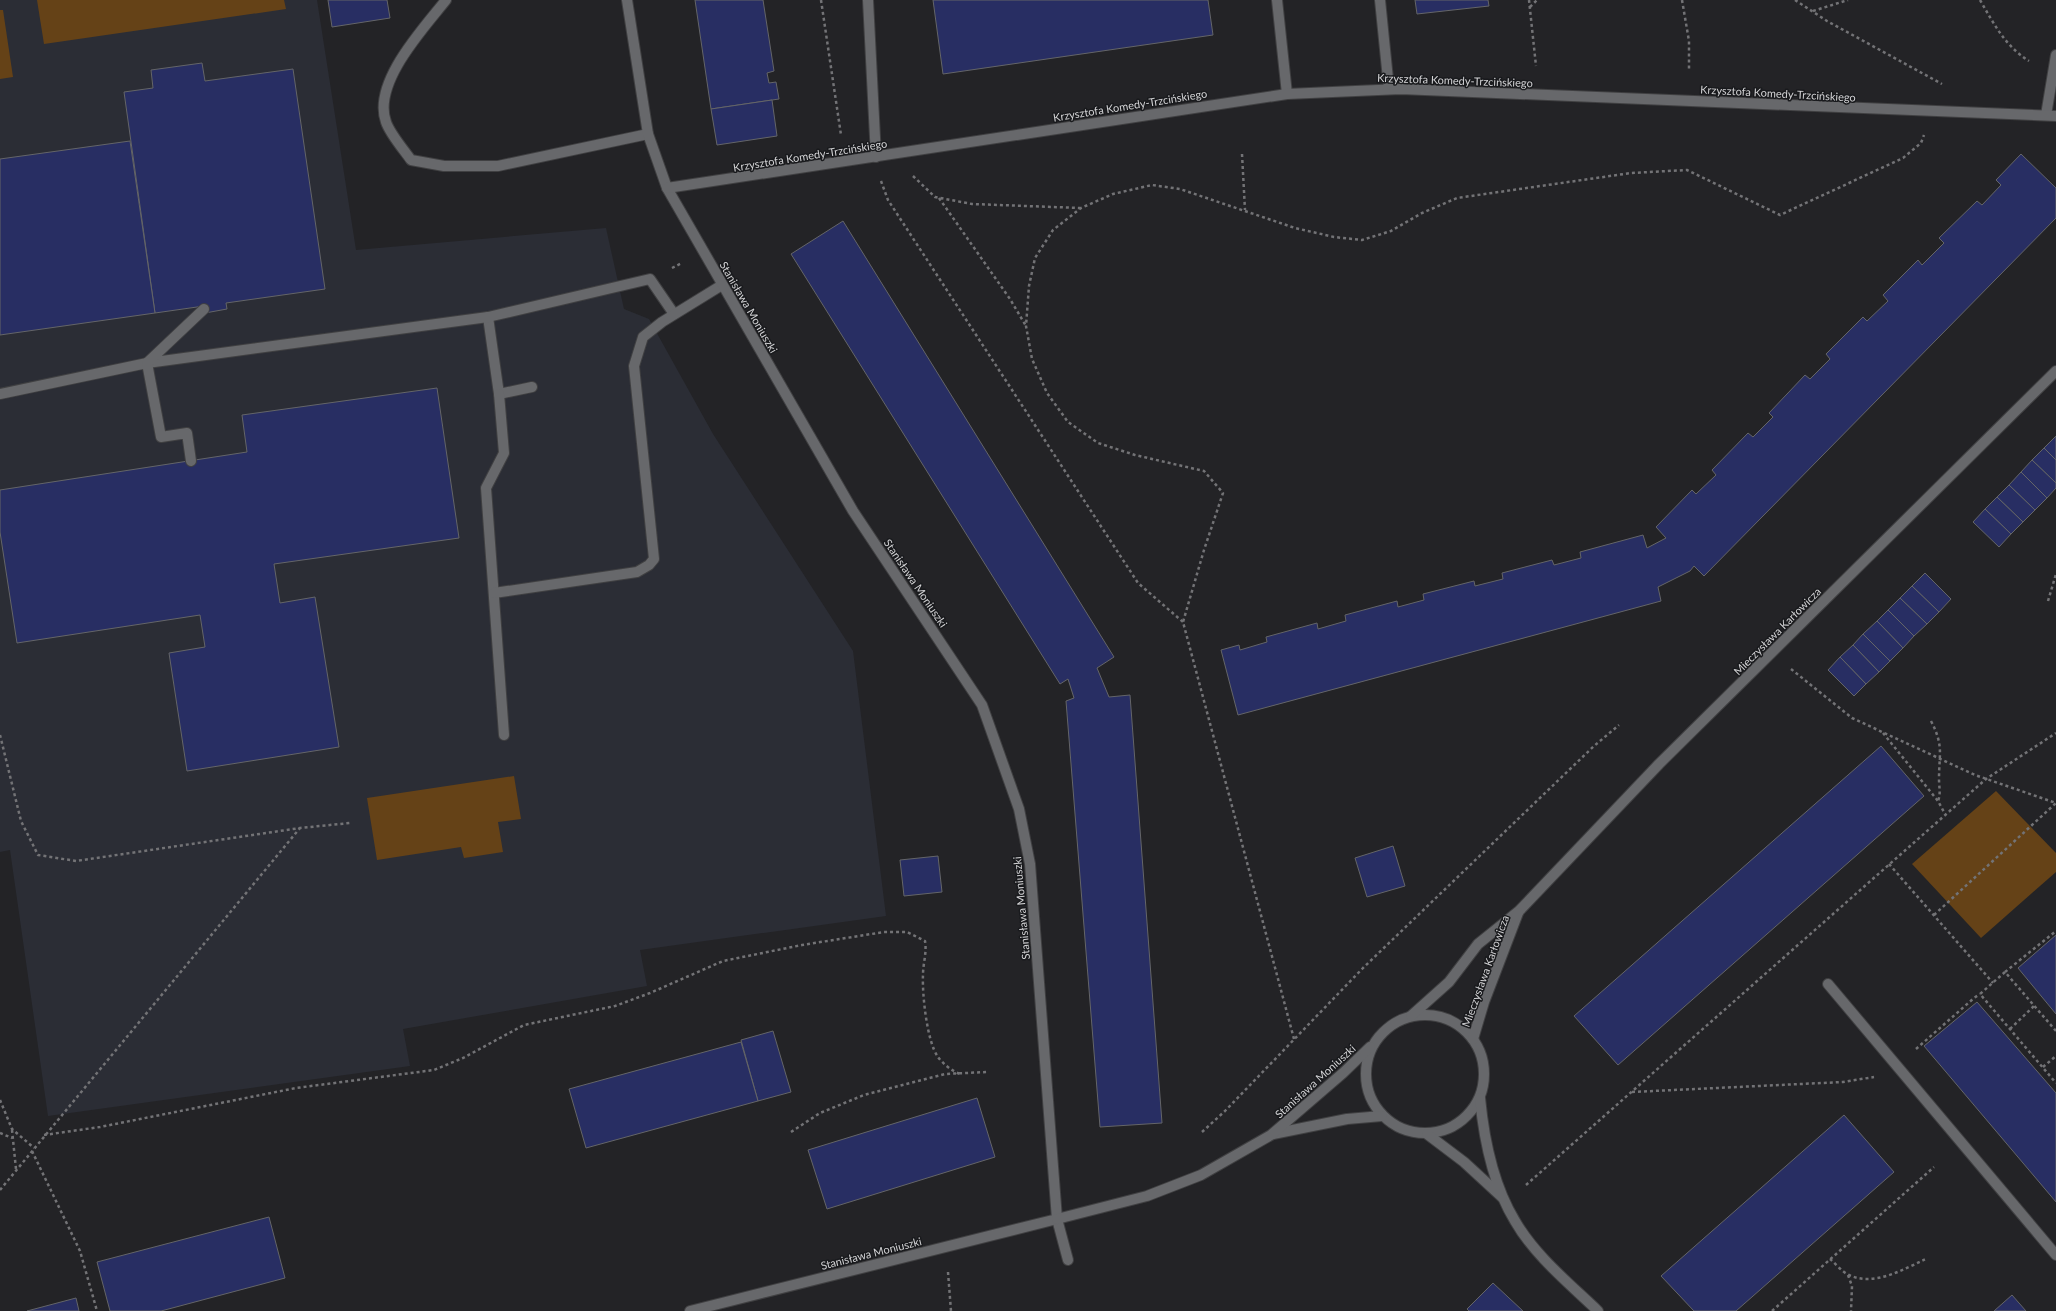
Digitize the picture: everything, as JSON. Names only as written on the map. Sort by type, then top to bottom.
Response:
[{"type":"street","points":[[446,0],[402,56],[383,95],[386,122],[411,160],[444,166],[498,166],[648,134]]},
{"type":"street","name":"Stanisława Moniuszki","points":[[627,0],[648,134],[667,188],[853,511],[982,704],[1019,809],[1030,864],[1057,1219]]},
{"type":"street","points":[[868,0],[874,157]]},
{"type":"street","points":[[1277,0],[1286,94]]},
{"type":"street","points":[[1380,0],[1389,90]]},
{"type":"street","points":[[2046,115],[2056,56]]},
{"type":"street","name":"Krzysztofa Komedy-Trzcińskiego","points":[[667,188],[1286,94],[1389,90],[2056,116]]},
{"type":"street","points":[[0,394],[147,363],[488,317],[650,279],[674,314]]},
{"type":"street","points":[[494,593],[637,572],[649,565],[654,559],[634,366],[643,338],[674,314],[722,285]]},
{"type":"street","points":[[147,363],[204,309]]},
{"type":"street","points":[[488,317],[499,394],[504,453],[486,488],[504,735]]},
{"type":"street","points":[[147,363],[161,436],[187,433],[191,461]]},
{"type":"street","name":"Mieczysława Karłowicza","points":[[1412,1016],[1448,982],[1478,944],[1519,912],[1659,764],[2056,371]]},
{"type":"street","points":[[499,394],[532,387]]},
{"type":"street","name":"Mieczysława Karłowicza","points":[[1473,1039],[1484,1002],[1519,912]]},
{"type":"street","points":[[1828,984],[2056,1255]]},
{"type":"street","points":[[1480,1098],[1467,1117],[1449,1129],[1427,1134],[1403,1130],[1382,1116],[1371,1100],[1366,1081],[1366,1062],[1373,1044],[1390,1026],[1412,1016],[1434,1015],[1456,1023],[1473,1039],[1485,1068],[1480,1098],[1483,1130],[1502,1197],[1516,1223],[1539,1253],[1598,1311]]},
{"type":"street","name":"Stanisława Moniuszki","points":[[690,1311],[1147,1196],[1201,1175],[1271,1135],[1343,1073],[1373,1044]]},
{"type":"street","name":"Stanisława Moniuszki","points":[[1271,1135],[1346,1119],[1382,1116]]},
{"type":"street","points":[[1427,1134],[1464,1162],[1502,1197]]},
{"type":"street","points":[[1057,1219],[1068,1260]]},
{"type":"path","points":[[820,0],[841,135]]},
{"type":"path","points":[[1529,0],[1536,66]]},
{"type":"path","points":[[1530,7],[1536,0]]},
{"type":"path","points":[[1682,0],[1689,40],[1689,71]]},
{"type":"path","points":[[1795,0],[1827,21],[1942,84]]},
{"type":"path","points":[[1813,11],[1848,0]]},
{"type":"path","points":[[1980,0],[1993,23],[2014,52],[2030,62]]},
{"type":"path","points":[[1294,1039],[1183,622],[1204,550],[1223,494],[1204,471],[1135,455],[1098,443],[1068,422],[1047,393],[1035,366],[1026,326],[1028,286],[1036,258],[1053,230],[1081,208],[1113,194],[1152,185],[1180,189],[1295,228],[1334,237],[1362,240],[1391,230],[1422,213],[1457,198],[1631,173],[1687,170],[1780,214],[1903,158],[1921,143],[1933,112]]},
{"type":"path","points":[[901,153],[913,177],[935,196],[972,204],[1081,208]]},
{"type":"path","points":[[1242,154],[1245,210]]},
{"type":"path","points":[[874,157],[888,200],[1138,583],[1183,622]]},
{"type":"path","points":[[939,197],[1010,300],[1026,326]]},
{"type":"path","points":[[2048,601],[2056,574]]},
{"type":"path","points":[[1788,666],[1852,718],[1941,760],[1986,779],[2056,803],[1934,915]]},
{"type":"path","points":[[1931,721],[1939,735],[1941,760],[1938,801]]},
{"type":"path","points":[[1202,1132],[1225,1111],[1363,968],[1594,746],[1619,725]]},
{"type":"path","points":[[1882,732],[1938,801],[1945,814]]},
{"type":"path","points":[[1526,1185],[1986,779],[2056,733]]},
{"type":"path","points":[[0,735],[21,821],[38,855],[76,861],[300,828],[350,823]]},
{"type":"path","points":[[0,1190],[44,1135],[300,828]]},
{"type":"path","points":[[1889,864],[1993,983]]},
{"type":"path","points":[[1632,1092],[1843,1082],[1899,1069],[1974,998],[2056,931]]},
{"type":"path","points":[[44,1135],[100,1127],[296,1088],[434,1070],[463,1058],[524,1025],[615,1006],[650,993],[723,961],[802,945],[884,932],[907,932],[925,941],[926,950],[922,975],[926,1020],[938,1056],[953,1071],[960,1074]]},
{"type":"path","points":[[2005,972],[2056,1031]]},
{"type":"path","points":[[1980,994],[2056,1083]]},
{"type":"path","points":[[2010,1029],[2034,1006]]},
{"type":"path","points":[[2043,1068],[2056,1056]]},
{"type":"path","points":[[792,1132],[820,1113],[864,1096],[945,1074],[987,1072]]},
{"type":"path","points":[[0,1100],[12,1129],[16,1169]]},
{"type":"path","points":[[12,1129],[33,1149],[80,1251],[97,1311]]},
{"type":"path","points":[[0,1133],[12,1138]]},
{"type":"path","points":[[1772,1311],[1934,1167]]},
{"type":"path","points":[[944,1247],[951,1311]]},
{"type":"path","points":[[1830,1259],[1848,1275],[1858,1278],[1872,1278],[1888,1275],[1926,1259]]},
{"type":"path","points":[[1848,1275],[1852,1286],[1851,1311]]},
{"type":"shaded area","points":[[0,0],[317,0],[356,250],[606,228],[624,309],[649,319],[713,434],[853,651],[886,916],[640,950],[647,986],[403,1029],[410,1066],[48,1116],[10,850],[0,852]]},
{"type":"shaded area","points":[[37,0],[284,0],[286,9],[44,44]]},
{"type":"shaded area","points":[[0,10],[3,10],[13,77],[0,79]]},
{"type":"shaded area","points":[[514,776],[521,819],[498,822],[503,852],[464,858],[461,847],[377,860],[367,798]]},
{"type":"shaded area","points":[[1996,791],[2056,853],[2056,872],[1981,938],[1912,864]]},
{"type":"building","points":[[328,0],[387,0],[390,18],[332,27]]},
{"type":"building","points":[[695,0],[763,0],[774,71],[767,73],[769,83],[776,82],[779,99],[711,109]]},
{"type":"building","points":[[933,0],[1208,0],[1213,35],[943,74]]},
{"type":"building","points":[[1415,0],[1488,0],[1489,6],[1417,14]]},
{"type":"building","points":[[202,63],[205,81],[293,69],[325,289],[226,303],[227,309],[205,313],[204,306],[155,313],[124,92],[153,88],[151,70]]},
{"type":"building","points":[[772,100],[777,136],[717,145],[711,109]]},
{"type":"building","points":[[130,141],[155,313],[0,335],[0,159]]},
{"type":"building","points":[[2021,154],[2056,188],[2056,218],[1704,576],[1694,566],[1690,571],[1658,587],[1661,601],[1238,715],[1221,650],[1239,645],[1240,650],[1267,642],[1266,637],[1317,623],[1318,629],[1346,621],[1345,615],[1397,601],[1398,607],[1424,600],[1423,594],[1474,581],[1475,586],[1503,579],[1502,573],[1552,560],[1554,565],[1581,558],[1580,552],[1643,535],[1647,548],[1666,538],[1656,527],[1692,490],[1696,494],[1716,475],[1712,470],[1748,433],[1753,437],[1773,417],[1769,413],[1805,375],[1810,379],[1830,359],[1826,354],[1863,317],[1867,321],[1888,301],[1883,295],[1918,260],[1922,265],[1944,243],[1939,238],[1977,201],[1982,205],[2001,185],[1996,180]]},
{"type":"building","points":[[843,221],[1114,657],[1097,668],[1109,697],[1130,695],[1162,1123],[1100,1127],[1066,701],[1074,698],[1068,679],[1060,684],[791,254]]},
{"type":"building","points":[[437,388],[459,538],[274,564],[280,603],[315,597],[339,747],[187,771],[169,653],[205,647],[200,615],[17,643],[0,532],[0,490],[247,452],[242,415]]},
{"type":"building","points":[[2056,436],[2056,460],[2044,448]]},
{"type":"building","points":[[2044,448],[2056,460],[2056,483],[2032,460]]},
{"type":"building","points":[[2032,460],[2056,483],[2056,488],[2047,498],[2021,472]]},
{"type":"building","points":[[2021,472],[2047,498],[2035,510],[2009,485]]},
{"type":"building","points":[[2009,485],[2035,510],[2023,522],[1997,497]]},
{"type":"building","points":[[1997,497],[2023,522],[2011,534],[1985,509]]},
{"type":"building","points":[[1985,509],[2011,534],[1999,547],[1973,522]]},
{"type":"building","points":[[1925,573],[1951,599],[1939,612],[1912,586]]},
{"type":"building","points":[[1912,586],[1939,612],[1927,624],[1900,598]]},
{"type":"building","points":[[1900,598],[1927,624],[1914,636],[1888,610]]},
{"type":"building","points":[[1888,610],[1914,636],[1903,648],[1877,621]]},
{"type":"building","points":[[1877,621],[1903,648],[1890,661],[1863,634]]},
{"type":"building","points":[[1863,634],[1890,661],[1879,672],[1853,645]]},
{"type":"building","points":[[1853,645],[1879,672],[1866,684],[1840,657]]},
{"type":"building","points":[[1840,657],[1866,684],[1854,696],[1828,670]]},
{"type":"building","points":[[1881,746],[1924,796],[1618,1065],[1574,1016]]},
{"type":"building","points":[[1393,846],[1405,886],[1367,897],[1355,858]]},
{"type":"building","points":[[938,856],[942,892],[904,896],[900,860]]},
{"type":"building","points":[[2056,935],[2056,1014],[2018,968]]},
{"type":"building","points":[[1977,1002],[2056,1093],[2056,1202],[1924,1046]]},
{"type":"building","points":[[773,1031],[791,1092],[758,1101],[741,1040]]},
{"type":"building","points":[[741,1042],[758,1101],[586,1148],[569,1089]]},
{"type":"building","points":[[977,1098],[995,1157],[827,1209],[808,1150]]},
{"type":"building","points":[[1844,1115],[1894,1172],[1736,1311],[1694,1311],[1661,1276]]},
{"type":"building","points":[[269,1217],[285,1278],[161,1311],[110,1311],[97,1262]]},
{"type":"building","points":[[1493,1283],[1523,1311],[1469,1311],[1467,1309]]},
{"type":"building","points":[[2012,1295],[2026,1311],[1994,1311]]},
{"type":"building","points":[[76,1298],[79,1311],[27,1311]]}]
